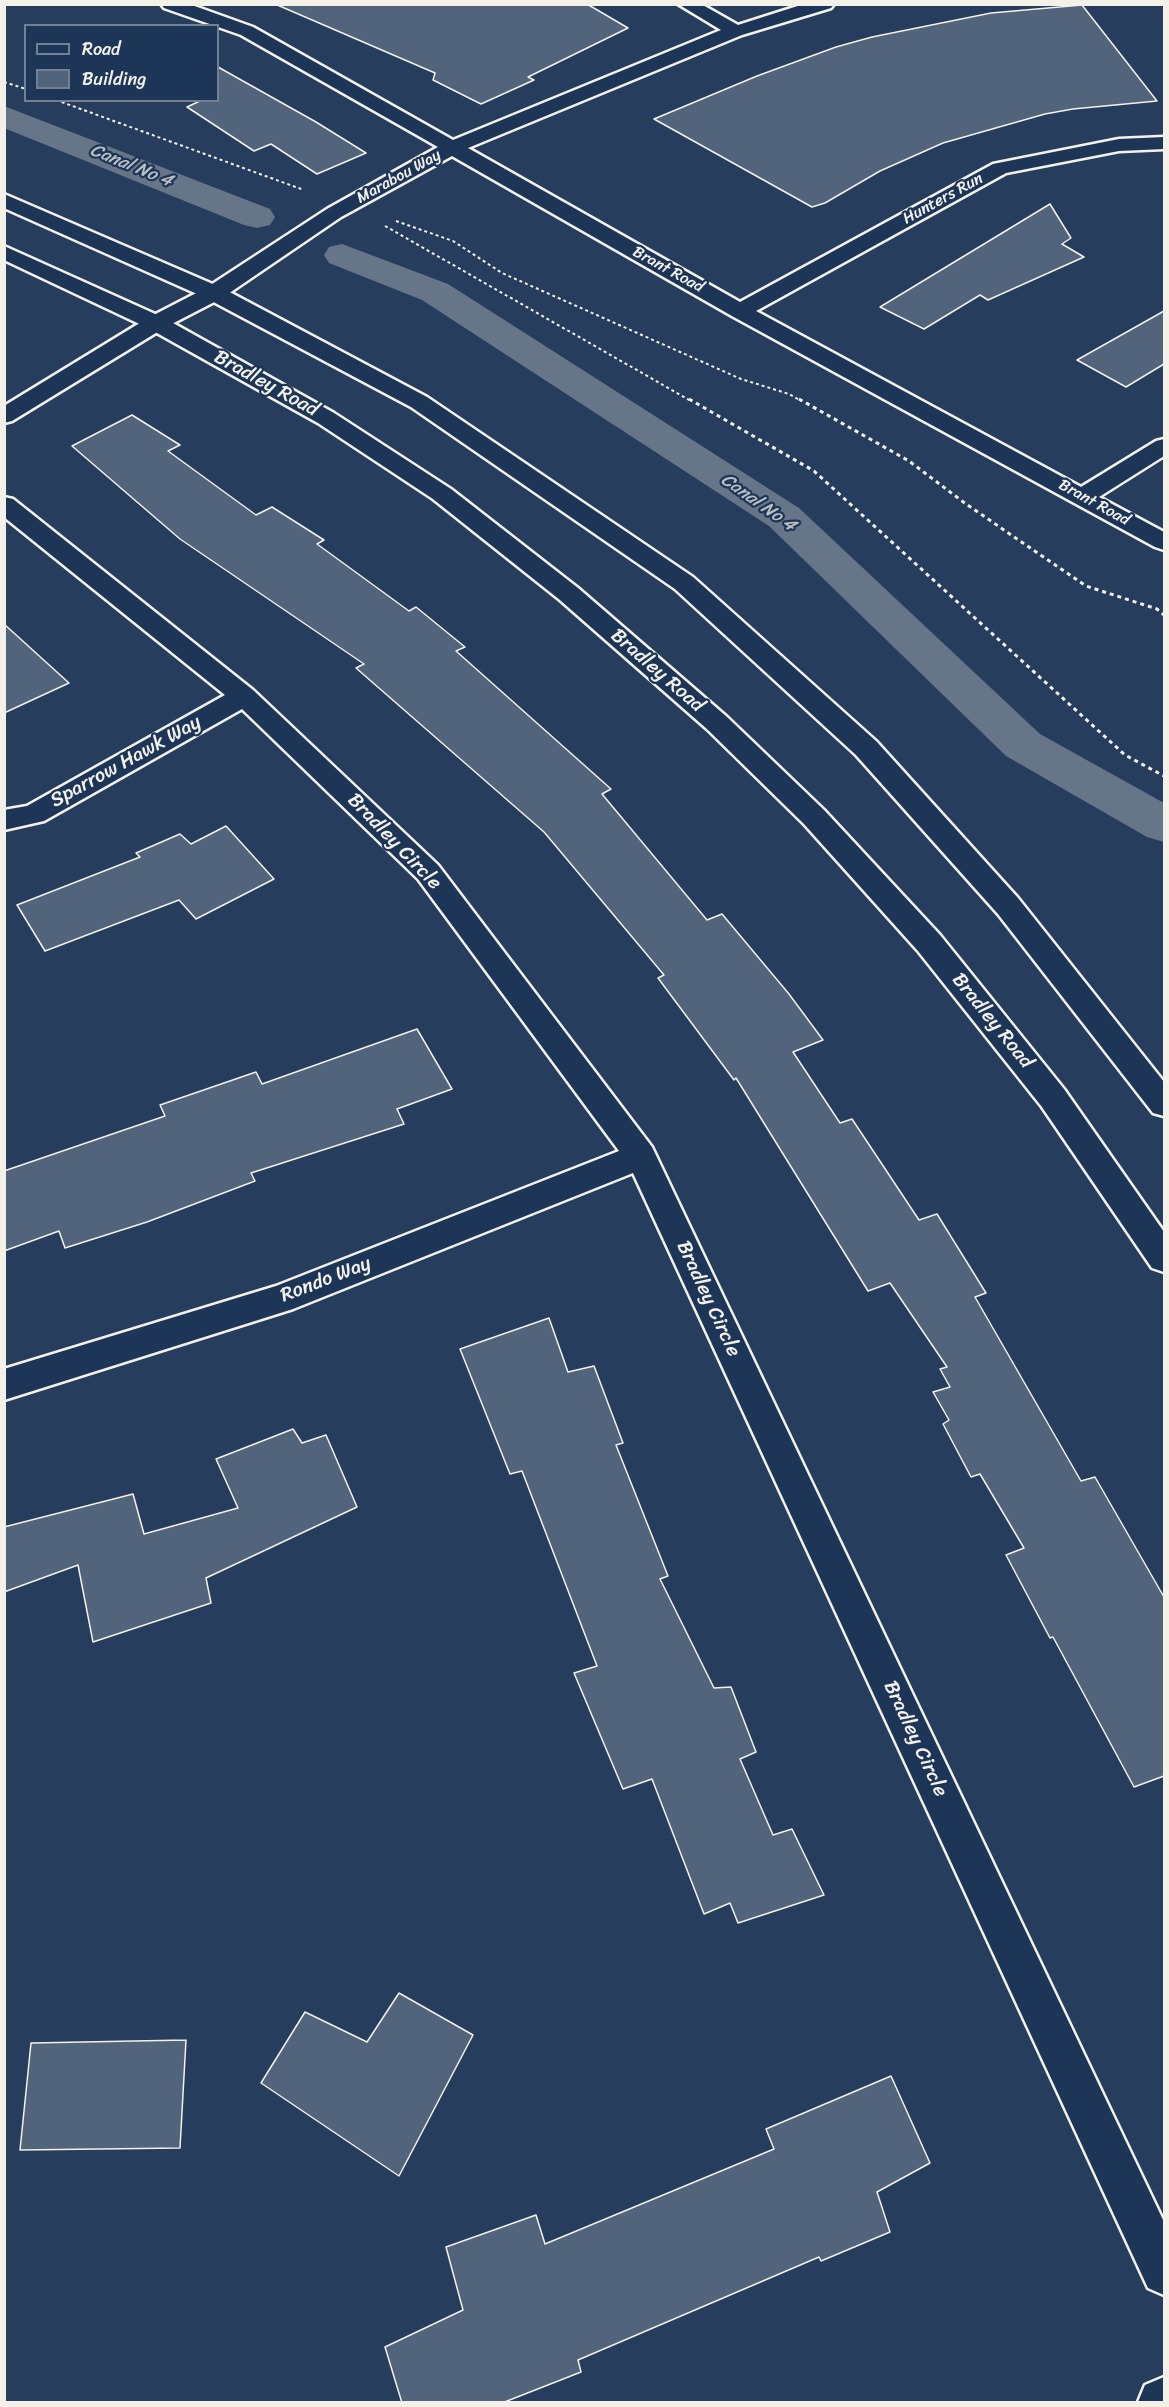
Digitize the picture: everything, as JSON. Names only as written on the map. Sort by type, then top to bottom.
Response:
[{"type":"street","name":"Brant Road","points":[[170,4],[247,31],[740,310],[1164,542]]},
{"type":"street","points":[[687,4],[735,31]]},
{"type":"street","name":"Marabou Way","points":[[4,416],[156,323],[214,293],[348,205],[451,148],[735,31],[825,4]]},
{"type":"street","name":"Hunters Run","points":[[740,310],[1000,168],[1119,145],[1164,143]]},
{"type":"street","points":[[4,200],[214,293],[419,402],[684,583],[866,748],[1008,906],[1164,1104]]},
{"type":"street","name":"Bradley Road","points":[[4,252],[156,323],[326,418],[442,494],[569,594],[717,723],[814,817],[929,943],[1053,1098],[1164,1258]]},
{"type":"street","points":[[1082,497],[1164,446]]},
{"type":"street","name":"Bradley Circle","points":[[4,504],[244,696],[428,872],[641,1156],[1164,2272]]},
{"type":"street","name":"Sparrow Hawk Way","points":[[4,820],[34,814],[244,696]]},
{"type":"street","name":"Rondo Way","points":[[4,1385],[281,1299],[641,1156]]},
{"type":"path","points":[[4,82],[24,89]]},
{"type":"path","points":[[62,102],[453,241],[502,273],[741,379],[789,394],[909,461],[966,504],[1086,586],[1157,609],[1164,615]]},
{"type":"path","points":[[348,205],[814,471],[1125,755],[1164,776]]},
{"type":"building","points":[[275,4],[587,4],[628,28],[528,77],[534,80],[481,104],[433,80],[435,73]]},
{"type":"building","points":[[1082,5],[1157,101],[1045,114],[943,143],[880,171],[825,203],[812,207],[654,119],[757,76],[836,47],[872,37],[991,13]]},
{"type":"building","points":[[219,68],[366,153],[317,174],[271,144],[254,151],[187,107],[198,102],[219,102]]},
{"type":"building","points":[[1050,204],[1071,238],[1062,244],[1084,257],[988,300],[980,295],[924,329],[880,307]]},
{"type":"building","points":[[1164,311],[1164,364],[1126,387],[1077,360]]},
{"type":"building","points":[[132,415],[180,445],[168,451],[256,515],[272,507],[324,540],[317,544],[409,611],[416,607],[465,647],[456,651],[611,789],[602,794],[707,920],[722,914],[789,994],[823,1040],[793,1052],[840,1123],[852,1119],[919,1220],[937,1214],[986,1293],[975,1297],[1081,1481],[1095,1477],[1164,1597],[1164,1776],[1134,1787],[1053,1637],[1050,1638],[1006,1555],[1024,1548],[980,1474],[971,1477],[943,1424],[949,1420],[933,1392],[950,1387],[940,1369],[947,1367],[890,1283],[868,1291],[736,1078],[734,1080],[658,978],[664,975],[544,832],[356,668],[364,664],[180,539],[72,446]]},
{"type":"building","points":[[4,624],[69,683],[4,713]]},
{"type":"building","points":[[226,826],[274,879],[196,919],[179,900],[45,951],[17,905],[140,857],[136,853],[180,834],[191,844]]},
{"type":"building","points":[[417,1029],[452,1089],[397,1109],[404,1124],[251,1173],[255,1181],[147,1222],[65,1248],[59,1231],[4,1251],[4,1171],[165,1116],[160,1105],[256,1072],[262,1084]]},
{"type":"building","points":[[549,1318],[568,1372],[594,1366],[623,1443],[616,1445],[668,1576],[660,1579],[714,1688],[731,1687],[756,1752],[740,1759],[773,1835],[792,1829],[824,1895],[738,1923],[730,1903],[704,1914],[652,1779],[623,1789],[574,1673],[597,1666],[522,1471],[510,1474],[460,1349]]},
{"type":"building","points":[[293,1429],[302,1443],[326,1435],[357,1507],[206,1578],[211,1603],[93,1642],[78,1565],[4,1592],[4,1527],[133,1494],[144,1534],[238,1508],[216,1459]]},
{"type":"building","points":[[399,1993],[473,2035],[399,2176],[261,2083],[305,2012],[367,2042]]},
{"type":"building","points":[[186,2040],[180,2148],[20,2150],[31,2043]]},
{"type":"building","points":[[891,2076],[930,2163],[877,2192],[890,2232],[821,2261],[819,2257],[578,2360],[581,2372],[502,2403],[402,2403],[385,2347],[463,2310],[446,2247],[536,2215],[545,2244],[774,2149],[766,2129]]},
{"type":"waterway","name":"Canal No 4","points":[[4,116],[257,217]]},
{"type":"waterway","name":"Canal No 4","points":[[342,255],[435,292],[784,517],[1023,745],[1164,825]]}]
